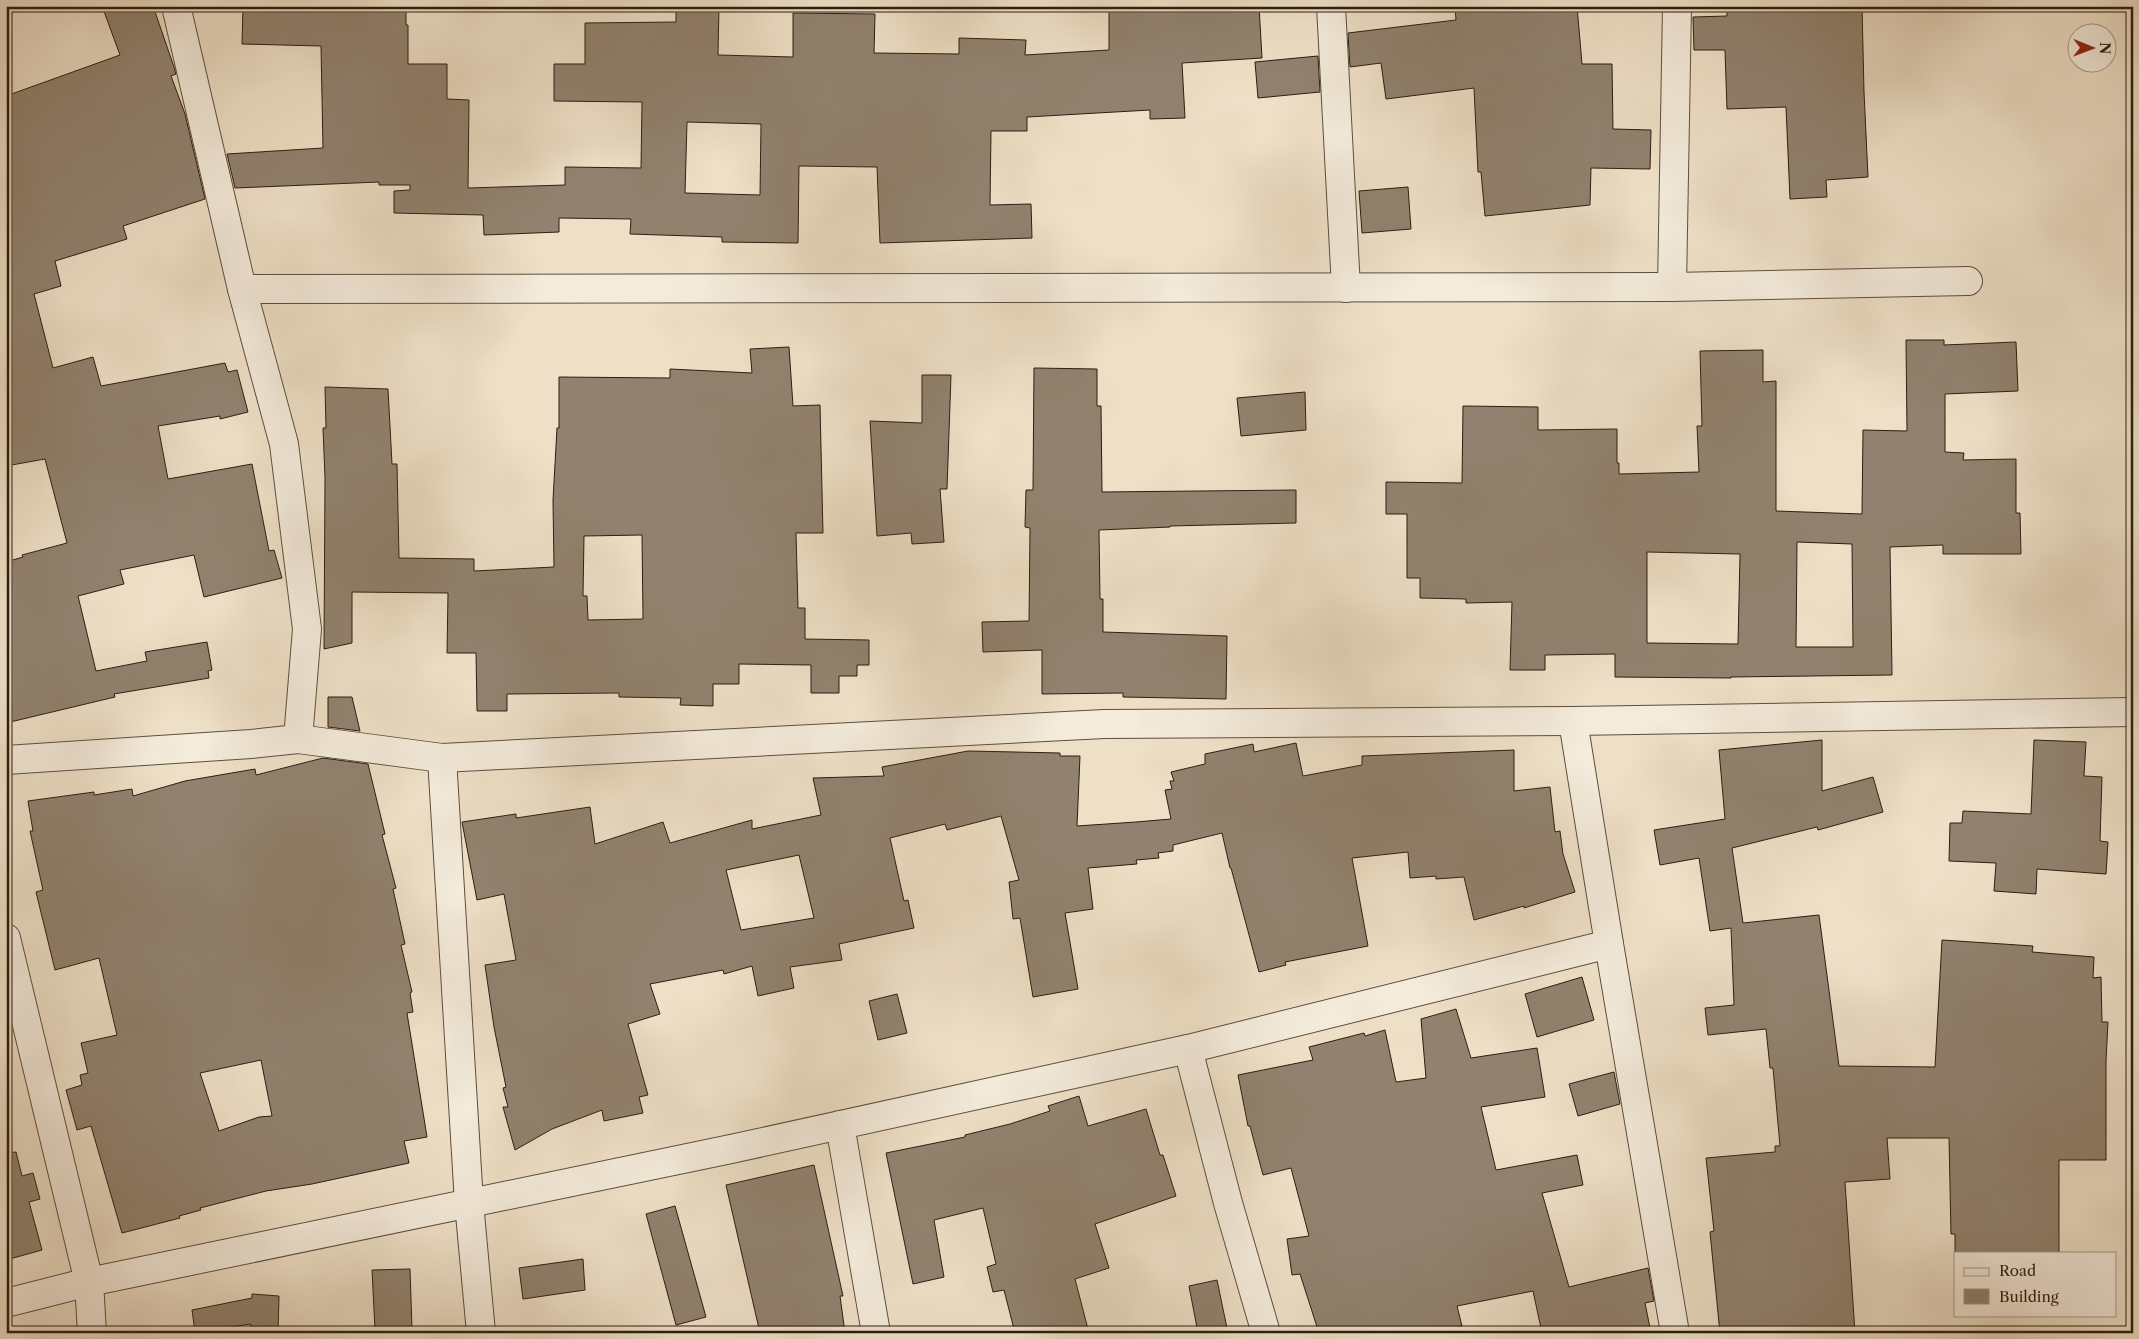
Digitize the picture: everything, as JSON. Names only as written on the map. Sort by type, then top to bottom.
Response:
[{"type":"street","points":[[176,6],[242,289],[284,444],[307,629],[298,739]]},
{"type":"street","points":[[1331,6],[1346,288]]},
{"type":"street","points":[[1672,287],[1676,6]]},
{"type":"street","points":[[242,289],[1672,287],[1968,281]]},
{"type":"street","points":[[6,760],[251,744],[298,739],[442,758],[1104,724],[1574,721],[2133,712]]},
{"type":"street","points":[[1574,721],[1608,944],[1675,1333]]},
{"type":"street","points":[[442,758],[469,1203],[481,1333]]},
{"type":"street","points":[[6,938],[89,1282],[92,1333]]},
{"type":"street","points":[[6,1303],[89,1282],[840,1125],[1188,1049],[1608,944]]},
{"type":"street","points":[[1188,1049],[1228,1203],[1266,1333]]},
{"type":"street","points":[[840,1125],[876,1333]]},
{"type":"building","points":[[102,6],[153,6],[176,74],[171,76],[185,114],[205,199],[123,226],[127,239],[55,261],[61,286],[34,294],[53,368],[93,357],[101,386],[225,363],[228,372],[237,370],[248,412],[220,419],[220,416],[158,426],[168,479],[252,464],[269,551],[274,550],[282,578],[204,597],[194,555],[120,570],[124,584],[78,596],[96,671],[147,661],[145,652],[207,642],[212,670],[208,671],[209,678],[114,694],[115,697],[6,723],[6,562],[23,557],[22,555],[67,543],[45,459],[6,466],[6,96],[120,55]]},
{"type":"building","points":[[243,6],[406,6],[408,64],[447,64],[447,99],[469,100],[468,188],[565,185],[565,167],[641,168],[642,102],[554,101],[554,64],[585,64],[585,23],[676,22],[676,6],[719,6],[718,55],[793,57],[793,13],[875,14],[874,53],[959,54],[959,38],[1026,40],[1025,55],[1109,50],[1109,6],[1259,6],[1262,58],[1182,63],[1185,118],[1150,119],[1150,110],[1027,117],[1027,131],[991,131],[990,205],[1031,204],[1032,238],[880,243],[877,167],[799,166],[798,243],[722,242],[722,237],[630,234],[631,219],[559,218],[559,232],[484,235],[483,215],[394,213],[394,191],[410,190],[410,185],[379,185],[379,182],[235,188],[227,154],[323,148],[321,46],[242,44]],"holes":[[[687,122],[761,124],[760,195],[685,193]]]},
{"type":"building","points":[[1455,6],[1577,6],[1582,64],[1612,64],[1613,129],[1651,130],[1650,169],[1591,168],[1590,205],[1485,216],[1481,172],[1478,172],[1474,88],[1386,99],[1381,63],[1350,67],[1348,33],[1456,20]]},
{"type":"building","points":[[1727,6],[1862,6],[1868,177],[1826,180],[1827,197],[1790,199],[1786,107],[1727,109],[1725,50],[1694,50],[1693,17],[1727,16]]},
{"type":"building","points":[[1318,56],[1320,92],[1258,98],[1255,62]]},
{"type":"building","points":[[1408,187],[1411,229],[1362,233],[1359,191]]},
{"type":"building","points":[[1906,340],[1944,340],[1944,345],[2016,342],[2018,391],[1945,394],[1945,452],[1964,453],[1963,460],[2016,459],[2016,513],[2020,513],[2021,554],[1943,554],[1943,545],[1890,547],[1892,675],[1731,678],[1615,677],[1615,654],[1545,655],[1545,670],[1510,670],[1512,602],[1466,603],[1466,599],[1420,598],[1420,578],[1407,578],[1407,514],[1386,514],[1386,482],[1462,483],[1463,406],[1538,407],[1538,430],[1617,429],[1617,463],[1619,463],[1619,474],[1699,472],[1697,426],[1702,426],[1700,351],[1763,350],[1763,382],[1776,381],[1776,511],[1862,514],[1863,430],[1907,431]],"holes":[[[1797,542],[1852,544],[1853,647],[1796,647]],[[1647,552],[1740,554],[1738,644],[1647,643]]]},
{"type":"building","points":[[789,347],[793,406],[820,405],[823,533],[796,533],[798,608],[805,608],[805,639],[869,640],[869,665],[857,665],[857,676],[839,676],[839,693],[811,693],[811,665],[739,664],[739,684],[713,684],[713,706],[680,705],[681,698],[619,697],[619,693],[507,694],[507,711],[477,711],[476,653],[447,653],[448,593],[352,592],[352,643],[324,649],[325,478],[323,428],[326,428],[325,387],[388,389],[392,464],[397,464],[399,558],[474,559],[474,571],[554,567],[553,500],[557,428],[559,428],[559,377],[670,378],[670,369],[752,373],[750,349]],"holes":[[[642,535],[643,619],[588,620],[587,596],[583,596],[584,536]]]},
{"type":"building","points":[[1034,368],[1097,369],[1097,406],[1101,406],[1102,492],[1296,490],[1296,523],[1099,530],[1100,599],[1103,599],[1103,632],[1227,636],[1226,699],[1123,697],[1123,693],[1042,694],[1042,650],[983,652],[982,622],[1029,621],[1030,528],[1025,527],[1026,490],[1033,490]]},
{"type":"building","points":[[922,375],[951,375],[947,489],[940,489],[944,542],[912,544],[911,533],[877,536],[870,421],[922,423]]},
{"type":"building","points":[[1305,392],[1306,430],[1241,436],[1237,398]]},
{"type":"building","points":[[328,697],[352,697],[360,731],[328,727]]},
{"type":"building","points":[[1822,740],[1822,791],[1873,777],[1883,812],[1818,830],[1817,827],[1732,848],[1743,923],[1819,915],[1839,1066],[1935,1067],[1942,940],[2033,946],[2032,952],[2094,957],[2093,978],[2101,977],[2102,1022],[2108,1022],[2106,1160],[2059,1160],[2059,1252],[1955,1252],[1955,1234],[1951,1234],[1949,1138],[1887,1138],[1890,1179],[1845,1182],[1855,1333],[1720,1333],[1710,1232],[1714,1231],[1706,1158],[1775,1152],[1775,1146],[1780,1146],[1773,1068],[1770,1068],[1766,1029],[1708,1035],[1705,1008],[1734,1005],[1731,928],[1710,931],[1699,858],[1660,865],[1654,830],[1725,819],[1719,750]]},
{"type":"building","points":[[2034,740],[2086,742],[2084,776],[2102,777],[2100,841],[2108,842],[2106,874],[2037,869],[2036,894],[1994,891],[1996,863],[1949,861],[1950,823],[1962,823],[1963,811],[2031,814]]},
{"type":"building","points":[[1296,743],[1303,776],[1362,765],[1362,756],[1514,750],[1514,791],[1550,787],[1555,832],[1560,831],[1563,854],[1575,892],[1524,908],[1524,906],[1474,920],[1464,877],[1436,879],[1436,876],[1410,878],[1408,852],[1352,858],[1368,946],[1285,962],[1286,965],[1259,972],[1222,833],[1173,845],[1173,851],[1158,853],[1159,858],[1136,860],[1137,864],[1088,868],[1093,909],[1065,913],[1078,989],[1033,997],[1020,918],[1013,919],[1009,882],[1019,880],[1001,816],[947,830],[945,824],[890,838],[904,901],[908,900],[914,928],[839,944],[842,960],[790,967],[794,988],[758,996],[752,966],[724,974],[723,970],[650,984],[660,1014],[628,1024],[648,1095],[639,1097],[643,1113],[604,1121],[602,1110],[552,1129],[515,1150],[503,1107],[508,1107],[503,1088],[506,1087],[494,1027],[485,965],[516,960],[504,894],[477,900],[462,822],[516,814],[516,818],[590,807],[595,844],[663,822],[670,843],[752,820],[752,829],[821,815],[813,778],[884,776],[882,767],[968,751],[1060,753],[1060,756],[1080,756],[1077,826],[1171,819],[1165,790],[1172,789],[1170,781],[1174,781],[1171,772],[1205,764],[1205,754],[1253,744],[1254,752]],"holes":[[[799,855],[814,918],[741,930],[726,870]]]},
{"type":"building","points":[[323,758],[368,764],[385,834],[382,835],[396,888],[393,889],[405,944],[401,945],[412,992],[410,993],[413,1012],[407,1013],[427,1137],[404,1141],[409,1163],[312,1184],[266,1191],[200,1208],[201,1210],[179,1216],[180,1218],[122,1233],[91,1126],[77,1130],[66,1090],[82,1085],[80,1075],[88,1073],[81,1043],[117,1035],[99,958],[55,970],[36,892],[43,890],[30,831],[33,831],[28,801],[94,792],[94,795],[132,789],[133,796],[185,781],[255,769],[256,775]],"holes":[[[261,1060],[272,1116],[259,1117],[219,1131],[200,1073]]]},
{"type":"building","points":[[1582,977],[1594,1020],[1537,1037],[1525,994]]},
{"type":"building","points":[[897,994],[907,1033],[878,1040],[869,1001]]},
{"type":"building","points":[[1456,1009],[1471,1058],[1537,1048],[1545,1097],[1481,1107],[1496,1170],[1577,1155],[1583,1185],[1542,1193],[1569,1287],[1648,1268],[1654,1301],[1645,1303],[1651,1333],[1542,1333],[1533,1291],[1457,1306],[1462,1326],[1437,1333],[1319,1333],[1300,1274],[1292,1275],[1287,1239],[1309,1236],[1291,1168],[1263,1175],[1250,1126],[1248,1126],[1238,1075],[1313,1060],[1309,1047],[1364,1033],[1365,1036],[1385,1030],[1396,1082],[1426,1078],[1421,1019]]},
{"type":"building","points":[[1614,1072],[1620,1104],[1578,1116],[1569,1084]]},
{"type":"building","points":[[1079,1096],[1088,1126],[1146,1109],[1160,1155],[1163,1155],[1176,1196],[1095,1224],[1109,1268],[1075,1279],[1089,1333],[1015,1333],[1004,1290],[993,1292],[987,1267],[996,1264],[983,1208],[934,1220],[944,1277],[913,1284],[886,1153],[965,1137],[965,1135],[1010,1124],[1050,1111],[1048,1106]]},
{"type":"building","points":[[16,1152],[22,1176],[33,1173],[40,1199],[29,1202],[42,1250],[6,1260],[6,1153]]},
{"type":"building","points":[[814,1165],[843,1296],[840,1296],[845,1333],[760,1333],[726,1185]]},
{"type":"building","points":[[675,1206],[706,1317],[676,1325],[646,1214]]},
{"type":"building","points":[[583,1259],[585,1290],[523,1299],[519,1268]]},
{"type":"building","points":[[410,1269],[412,1329],[375,1330],[372,1270]]},
{"type":"building","points":[[1217,1280],[1228,1333],[1198,1333],[1189,1286]]},
{"type":"building","points":[[252,1294],[279,1296],[278,1333],[250,1333],[251,1324],[195,1332],[192,1310],[252,1298]]}]
